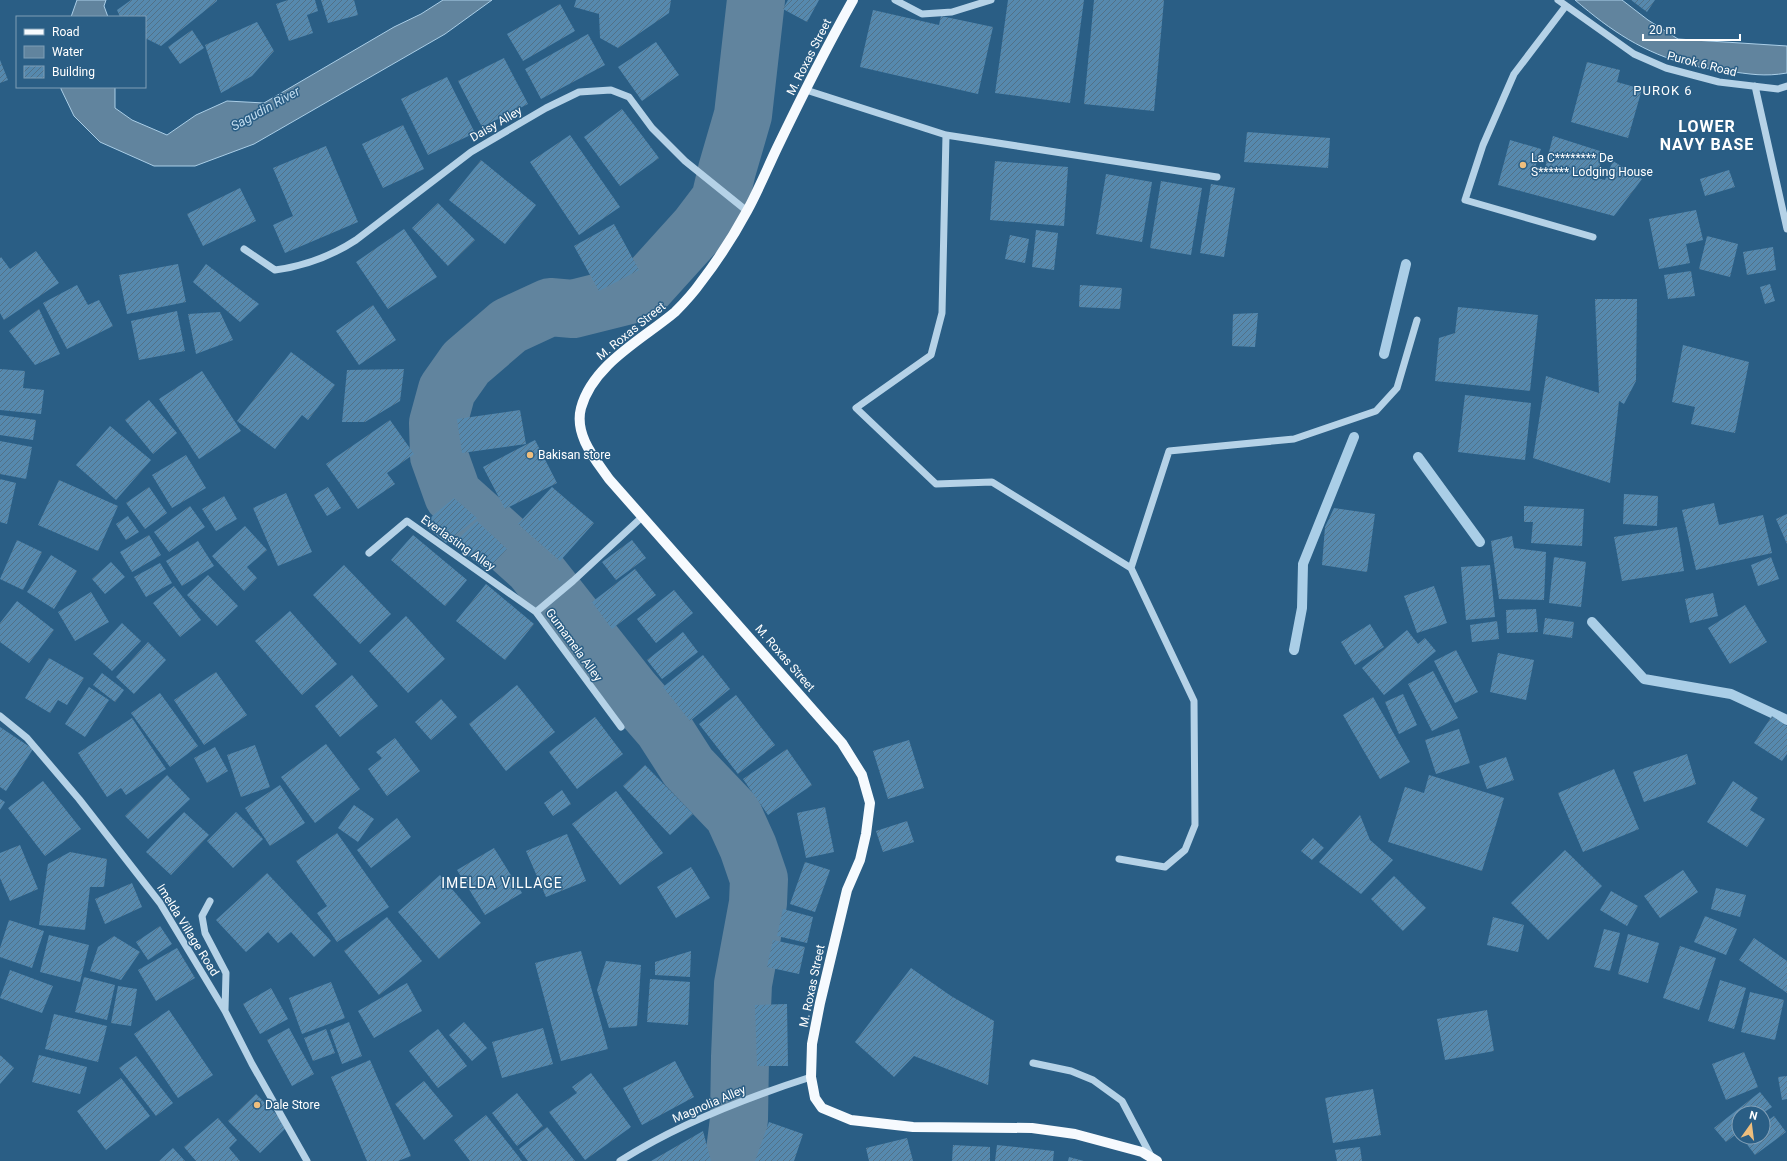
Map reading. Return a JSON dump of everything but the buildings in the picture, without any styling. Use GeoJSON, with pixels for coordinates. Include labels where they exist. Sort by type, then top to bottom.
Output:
{"type":"FeatureCollection","features":[{"type":"Feature","properties":{"kind":"main road","name":"M. Roxas Street"},"geometry":{"type":"LineString","coordinates":[[853,0],[825,50],[748,211],[701,283],[676,311],[602,370],[581,408],[580,417],[582,432],[588,449],[609,479],[842,743],[862,775],[870,803],[866,834],[860,860],[847,890],[820,1003],[812,1044],[811,1077],[816,1098],[822,1108],[851,1120],[913,1127],[1032,1128],[1075,1134],[1142,1152],[1155,1160]]}},
{"type":"Feature","properties":{"kind":"street"},"geometry":{"type":"LineString","coordinates":[[895,0],[922,14],[952,12],[991,0]]}},
{"type":"Feature","properties":{"kind":"street","name":"Purok 6 Road"},"geometry":{"type":"LineString","coordinates":[[1558,0],[1565,7],[1634,54],[1666,68],[1719,82],[1778,90],[1787,86]]}},
{"type":"Feature","properties":{"kind":"street"},"geometry":{"type":"LineString","coordinates":[[1565,7],[1514,74],[1483,145],[1466,200],[1592,236]]}},
{"type":"Feature","properties":{"kind":"street"},"geometry":{"type":"LineString","coordinates":[[1755,86],[1787,229]]}},
{"type":"Feature","properties":{"kind":"street","name":"Daisy Alley"},"geometry":{"type":"LineString","coordinates":[[244,249],[275,270],[297,267],[318,260],[340,250],[471,152],[546,108],[579,92],[611,90],[629,97],[652,128],[685,161],[748,211]]}},
{"type":"Feature","properties":{"kind":"street"},"geometry":{"type":"LineString","coordinates":[[806,90],[946,136],[1217,177]]}},
{"type":"Feature","properties":{"kind":"street"},"geometry":{"type":"LineString","coordinates":[[946,136],[942,313],[930,355],[856,408],[936,484],[992,482],[1131,568],[1194,700],[1195,825],[1185,850],[1165,867],[1119,859]]}},
{"type":"Feature","properties":{"kind":"street"},"geometry":{"type":"LineString","coordinates":[[1131,568],[1169,451],[1294,438],[1376,411],[1398,388],[1417,320]]}},
{"type":"Feature","properties":{"kind":"street","name":"Gumamela Alley"},"geometry":{"type":"LineString","coordinates":[[621,727],[536,612],[573,581],[642,517]]}},
{"type":"Feature","properties":{"kind":"street","name":"Everlasting Alley"},"geometry":{"type":"LineString","coordinates":[[369,553],[407,521],[536,612]]}},
{"type":"Feature","properties":{"kind":"street","name":"Imelda Village Road"},"geometry":{"type":"LineString","coordinates":[[0,716],[27,738],[38,750],[79,799],[160,903],[225,1011],[252,1064],[307,1161]]}},
{"type":"Feature","properties":{"kind":"street"},"geometry":{"type":"LineString","coordinates":[[210,901],[202,916],[205,934],[226,973],[225,1011]]}},
{"type":"Feature","properties":{"kind":"street"},"geometry":{"type":"LineString","coordinates":[[1033,1063],[1076,1073],[1093,1080],[1122,1101],[1155,1160]]}},
{"type":"Feature","properties":{"kind":"street","name":"Magnolia Alley"},"geometry":{"type":"LineString","coordinates":[[620,1161],[650,1142],[720,1110],[785,1085],[811,1077]]}},
{"type":"Feature","properties":{"kind":"water"},"geometry":{"type":"Polygon","coordinates":[[[77,0],[106,0],[104,6],[108,16],[71,16],[77,0]]]}},
{"type":"Feature","properties":{"kind":"water","name":"Sagudin River"},"geometry":{"type":"Polygon","coordinates":[[[443,0],[492,0],[445,34],[254,144],[195,166],[154,166],[100,142],[74,116],[61,89],[115,88],[115,108],[132,120],[167,135],[196,115],[227,101],[264,103],[394,27],[421,14],[443,0]]]}},
{"type":"Feature","properties":{"kind":"water"},"geometry":{"type":"Polygon","coordinates":[[[1575,0],[1622,0],[1648,20],[1678,39],[1787,46],[1787,73],[1771,75],[1750,74],[1699,67],[1673,60],[1629,40],[1602,22],[1575,0]]]}},
{"type":"Feature","properties":{"kind":"waterway"},"geometry":{"type":"LineString","coordinates":[[731,1161],[735,1151],[739,1119],[743,984],[758,903],[759,879],[748,847],[733,814],[688,767],[663,728],[631,691],[533,567],[453,495],[439,456],[438,423],[447,390],[466,363],[509,326],[550,307],[573,309],[641,292],[698,229],[720,200],[743,115],[756,0]]}},
{"type":"Feature","properties":{"kind":"waterway"},"geometry":{"type":"LineString","coordinates":[[1384,354],[1406,264]]}},
{"type":"Feature","properties":{"kind":"waterway"},"geometry":{"type":"LineString","coordinates":[[1294,650],[1302,608],[1303,564],[1354,437]]}},
{"type":"Feature","properties":{"kind":"waterway"},"geometry":{"type":"LineString","coordinates":[[1418,457],[1480,542]]}},
{"type":"Feature","properties":{"kind":"waterway"},"geometry":{"type":"LineString","coordinates":[[1592,622],[1644,679],[1731,694],[1787,720]]}},
{"type":"Feature","properties":{"kind":"place","name":"La C******** De S****** Lodging House"},"geometry":{"type":"Point","coordinates":[1523,165]}},
{"type":"Feature","properties":{"kind":"place","name":"Bakisan store"},"geometry":{"type":"Point","coordinates":[530,455]}},
{"type":"Feature","properties":{"kind":"place","name":"Dale Store"},"geometry":{"type":"Point","coordinates":[257,1105]}},
{"type":"Feature","properties":{"kind":"district","name":"PUROK 6"},"geometry":{"type":"Point","coordinates":[1663,90]}},
{"type":"Feature","properties":{"kind":"district","name":"LOWER NAVY BASE"},"geometry":{"type":"Point","coordinates":[1707,135]}},
{"type":"Feature","properties":{"kind":"district","name":"IMELDA VILLAGE"},"geometry":{"type":"Point","coordinates":[502,883]}}]}
